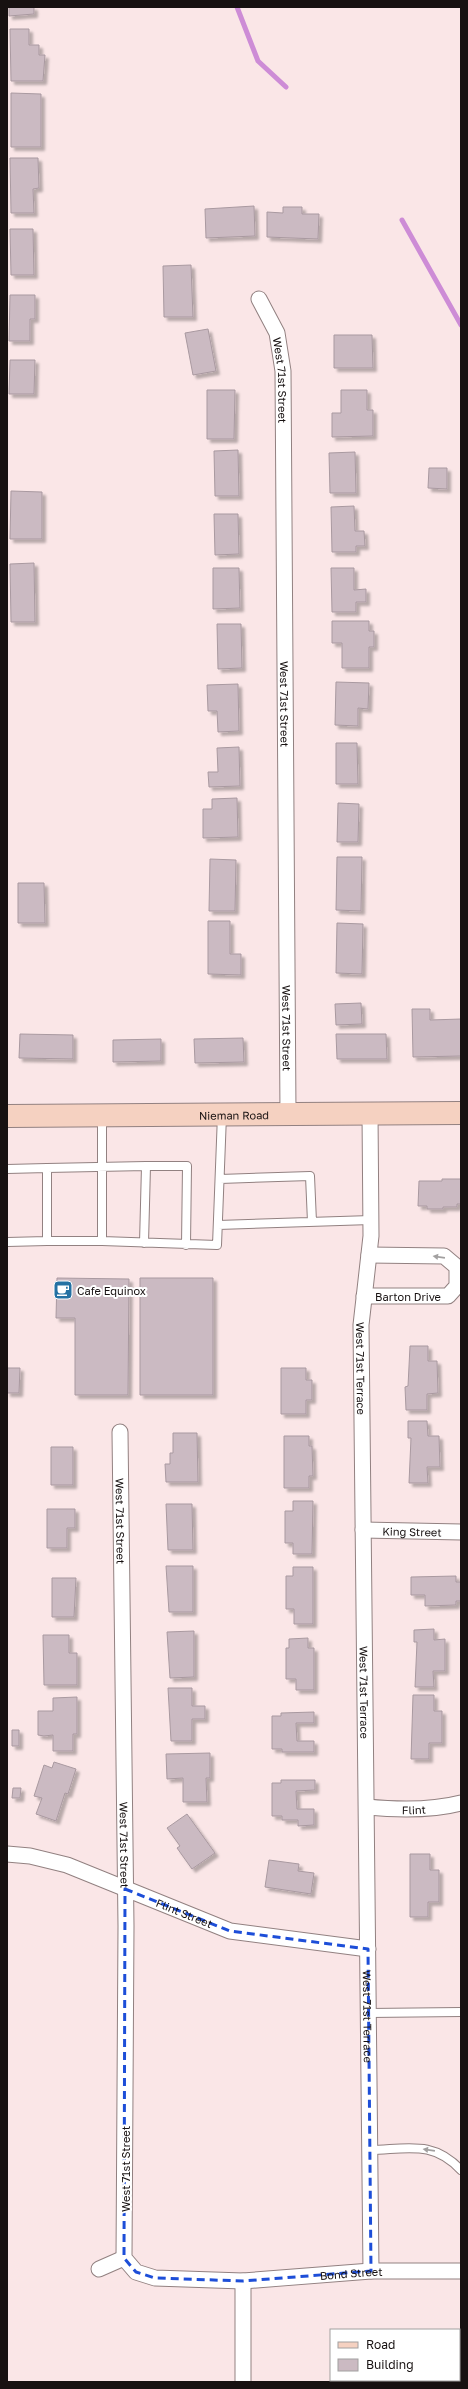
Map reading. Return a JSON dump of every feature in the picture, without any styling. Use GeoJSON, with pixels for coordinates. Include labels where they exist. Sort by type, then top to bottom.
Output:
{"type":"FeatureCollection","features":[{"type":"Feature","properties":{"kind":"main road","name":"Nieman Road"},"geometry":{"type":"LineString","coordinates":[[7,1116],[461,1113]]}},
{"type":"Feature","properties":{"kind":"street","name":"West 71st Street"},"geometry":{"type":"LineString","coordinates":[[260,299],[277,333],[283,371],[288,1114]]}},
{"type":"Feature","properties":{"kind":"street","name":"West 71st Terrace"},"geometry":{"type":"LineString","coordinates":[[370,1114],[371,1220],[369,1255],[361,1325],[371,2271]]}},
{"type":"Feature","properties":{"kind":"street","name":"Barton Drive"},"geometry":{"type":"LineString","coordinates":[[364,1296],[448,1296],[456,1286],[457,1267],[444,1256],[369,1255]]}},
{"type":"Feature","properties":{"kind":"street","name":"West 71st Street"},"geometry":{"type":"LineString","coordinates":[[120,1432],[126,1890],[124,2258]]}},
{"type":"Feature","properties":{"kind":"street","name":"King Street"},"geometry":{"type":"LineString","coordinates":[[363,1530],[461,1532]]}},
{"type":"Feature","properties":{"kind":"street","name":"Flint"},"geometry":{"type":"LineString","coordinates":[[367,1806],[393,1810],[418,1809],[461,1802]]}},
{"type":"Feature","properties":{"kind":"street","name":"Flint Street"},"geometry":{"type":"LineString","coordinates":[[7,1854],[30,1856],[67,1865],[230,1931],[368,1949]]}},
{"type":"Feature","properties":{"kind":"street"},"geometry":{"type":"LineString","coordinates":[[99,2269],[124,2258],[136,2272],[156,2278],[242,2281],[243,2382]]}},
{"type":"Feature","properties":{"kind":"street","name":"Bond Street"},"geometry":{"type":"LineString","coordinates":[[242,2281],[371,2271],[461,2271]]}},
{"type":"Feature","properties":{"kind":"lane"},"geometry":{"type":"LineString","coordinates":[[7,1242],[102,1241],[217,1245],[222,1114]]}},
{"type":"Feature","properties":{"kind":"lane"},"geometry":{"type":"LineString","coordinates":[[102,1115],[102,1241]]}},
{"type":"Feature","properties":{"kind":"lane"},"geometry":{"type":"LineString","coordinates":[[144,1243],[146,1166]]}},
{"type":"Feature","properties":{"kind":"lane"},"geometry":{"type":"LineString","coordinates":[[7,1169],[187,1166],[186,1245]]}},
{"type":"Feature","properties":{"kind":"lane"},"geometry":{"type":"LineString","coordinates":[[47,1168],[48,1241]]}},
{"type":"Feature","properties":{"kind":"lane"},"geometry":{"type":"LineString","coordinates":[[220,1179],[310,1176],[312,1222]]}},
{"type":"Feature","properties":{"kind":"lane"},"geometry":{"type":"LineString","coordinates":[[218,1225],[371,1220]]}},
{"type":"Feature","properties":{"kind":"lane"},"geometry":{"type":"LineString","coordinates":[[369,2012],[461,2012]]}},
{"type":"Feature","properties":{"kind":"lane"},"geometry":{"type":"LineString","coordinates":[[370,2150],[432,2149],[449,2157],[461,2170]]}},
{"type":"Feature","properties":{"kind":"highlighted area"},"geometry":{"type":"Polygon","coordinates":[[[125,1889],[230,1931],[368,1949],[371,2271],[243,2281],[155,2278],[136,2272],[124,2258],[125,1889]]]}},
{"type":"Feature","properties":{"kind":"building"},"geometry":{"type":"Polygon","coordinates":[[[9,7],[34,7],[34,14],[9,16],[9,7]]]}},
{"type":"Feature","properties":{"kind":"building"},"geometry":{"type":"Polygon","coordinates":[[[10,29],[29,29],[29,45],[39,45],[39,55],[45,55],[43,81],[11,81],[10,29]]]}},
{"type":"Feature","properties":{"kind":"building"},"geometry":{"type":"Polygon","coordinates":[[[11,93],[41,94],[41,147],[11,147],[11,93]]]}},
{"type":"Feature","properties":{"kind":"building"},"geometry":{"type":"Polygon","coordinates":[[[10,158],[38,158],[39,188],[33,189],[34,213],[11,213],[10,158]]]}},
{"type":"Feature","properties":{"kind":"building"},"geometry":{"type":"Polygon","coordinates":[[[254,206],[255,236],[206,238],[205,209],[254,206]]]}},
{"type":"Feature","properties":{"kind":"building"},"geometry":{"type":"Polygon","coordinates":[[[283,207],[302,207],[302,214],[319,214],[318,239],[267,237],[267,212],[283,213],[283,207]]]}},
{"type":"Feature","properties":{"kind":"building"},"geometry":{"type":"Polygon","coordinates":[[[10,229],[33,229],[34,275],[11,275],[10,229]]]}},
{"type":"Feature","properties":{"kind":"building"},"geometry":{"type":"Polygon","coordinates":[[[191,265],[193,317],[164,317],[163,266],[191,265]]]}},
{"type":"Feature","properties":{"kind":"building"},"geometry":{"type":"Polygon","coordinates":[[[10,295],[35,295],[35,319],[30,319],[30,341],[9,341],[10,295]]]}},
{"type":"Feature","properties":{"kind":"building"},"geometry":{"type":"Polygon","coordinates":[[[208,329],[216,371],[193,375],[185,333],[208,329]]]}},
{"type":"Feature","properties":{"kind":"building"},"geometry":{"type":"Polygon","coordinates":[[[334,335],[372,335],[373,368],[334,368],[334,335]]]}},
{"type":"Feature","properties":{"kind":"building"},"geometry":{"type":"Polygon","coordinates":[[[10,360],[35,360],[34,394],[9,394],[10,360]]]}},
{"type":"Feature","properties":{"kind":"building"},"geometry":{"type":"Polygon","coordinates":[[[207,390],[235,390],[234,439],[207,439],[207,390]]]}},
{"type":"Feature","properties":{"kind":"building"},"geometry":{"type":"Polygon","coordinates":[[[341,390],[367,390],[367,410],[373,410],[373,436],[332,437],[332,413],[341,413],[341,390]]]}},
{"type":"Feature","properties":{"kind":"building"},"geometry":{"type":"Polygon","coordinates":[[[238,450],[239,496],[215,496],[214,451],[238,450]]]}},
{"type":"Feature","properties":{"kind":"building"},"geometry":{"type":"Polygon","coordinates":[[[355,452],[356,493],[330,493],[329,453],[355,452]]]}},
{"type":"Feature","properties":{"kind":"building"},"geometry":{"type":"Polygon","coordinates":[[[429,468],[447,468],[447,489],[428,488],[429,468]]]}},
{"type":"Feature","properties":{"kind":"building"},"geometry":{"type":"Polygon","coordinates":[[[11,491],[42,492],[42,539],[10,539],[11,491]]]}},
{"type":"Feature","properties":{"kind":"building"},"geometry":{"type":"Polygon","coordinates":[[[354,506],[355,531],[364,531],[365,546],[356,546],[356,552],[332,552],[331,507],[354,506]]]}},
{"type":"Feature","properties":{"kind":"building"},"geometry":{"type":"Polygon","coordinates":[[[214,514],[238,514],[239,554],[215,555],[214,514]]]}},
{"type":"Feature","properties":{"kind":"building"},"geometry":{"type":"Polygon","coordinates":[[[34,563],[35,622],[11,622],[10,564],[34,563]]]}},
{"type":"Feature","properties":{"kind":"building"},"geometry":{"type":"Polygon","coordinates":[[[213,568],[239,568],[240,608],[213,609],[213,568]]]}},
{"type":"Feature","properties":{"kind":"building"},"geometry":{"type":"Polygon","coordinates":[[[331,568],[354,568],[354,590],[366,589],[366,602],[356,602],[356,612],[332,612],[331,568]]]}},
{"type":"Feature","properties":{"kind":"building"},"geometry":{"type":"Polygon","coordinates":[[[332,621],[369,621],[369,631],[374,631],[374,647],[369,647],[369,668],[342,668],[342,643],[332,643],[332,621]]]}},
{"type":"Feature","properties":{"kind":"building"},"geometry":{"type":"Polygon","coordinates":[[[217,624],[241,624],[242,668],[218,669],[217,624]]]}},
{"type":"Feature","properties":{"kind":"building"},"geometry":{"type":"Polygon","coordinates":[[[336,682],[369,683],[368,709],[358,708],[358,726],[335,725],[336,682]]]}},
{"type":"Feature","properties":{"kind":"building"},"geometry":{"type":"Polygon","coordinates":[[[238,684],[239,731],[218,732],[217,711],[208,711],[207,685],[238,684]]]}},
{"type":"Feature","properties":{"kind":"building"},"geometry":{"type":"Polygon","coordinates":[[[336,743],[357,743],[358,784],[336,784],[336,743]]]}},
{"type":"Feature","properties":{"kind":"building"},"geometry":{"type":"Polygon","coordinates":[[[239,747],[240,786],[209,787],[208,772],[218,772],[217,748],[239,747]]]}},
{"type":"Feature","properties":{"kind":"building"},"geometry":{"type":"Polygon","coordinates":[[[237,798],[238,837],[203,838],[203,809],[212,809],[212,799],[237,798]]]}},
{"type":"Feature","properties":{"kind":"building"},"geometry":{"type":"Polygon","coordinates":[[[338,803],[359,804],[358,842],[337,842],[338,803]]]}},
{"type":"Feature","properties":{"kind":"building"},"geometry":{"type":"Polygon","coordinates":[[[337,857],[362,857],[361,911],[336,910],[337,857]]]}},
{"type":"Feature","properties":{"kind":"building"},"geometry":{"type":"Polygon","coordinates":[[[210,859],[236,860],[235,911],[209,911],[210,859]]]}},
{"type":"Feature","properties":{"kind":"building"},"geometry":{"type":"Polygon","coordinates":[[[18,883],[44,883],[45,923],[18,923],[18,883]]]}},
{"type":"Feature","properties":{"kind":"building"},"geometry":{"type":"Polygon","coordinates":[[[208,921],[230,921],[230,954],[241,954],[241,975],[208,974],[208,921]]]}},
{"type":"Feature","properties":{"kind":"building"},"geometry":{"type":"Polygon","coordinates":[[[337,923],[363,924],[362,974],[336,973],[337,923]]]}},
{"type":"Feature","properties":{"kind":"building"},"geometry":{"type":"Polygon","coordinates":[[[361,1003],[362,1024],[336,1025],[335,1004],[361,1003]]]}},
{"type":"Feature","properties":{"kind":"building"},"geometry":{"type":"Polygon","coordinates":[[[412,1009],[430,1009],[430,1020],[461,1019],[461,1056],[413,1057],[412,1009]]]}},
{"type":"Feature","properties":{"kind":"building"},"geometry":{"type":"Polygon","coordinates":[[[20,1034],[73,1035],[73,1059],[19,1058],[20,1034]]]}},
{"type":"Feature","properties":{"kind":"building"},"geometry":{"type":"Polygon","coordinates":[[[336,1034],[386,1034],[387,1059],[337,1059],[336,1034]]]}},
{"type":"Feature","properties":{"kind":"building"},"geometry":{"type":"Polygon","coordinates":[[[243,1038],[244,1062],[195,1063],[194,1039],[243,1038]]]}},
{"type":"Feature","properties":{"kind":"building"},"geometry":{"type":"Polygon","coordinates":[[[161,1039],[161,1061],[113,1062],[113,1040],[161,1039]]]}},
{"type":"Feature","properties":{"kind":"building"},"geometry":{"type":"Polygon","coordinates":[[[442,1179],[461,1179],[461,1204],[457,1204],[457,1207],[443,1207],[443,1209],[427,1209],[427,1206],[418,1206],[419,1181],[442,1181],[442,1179]]]}},
{"type":"Feature","properties":{"kind":"building"},"geometry":{"type":"Polygon","coordinates":[[[57,1278],[129,1279],[128,1395],[75,1395],[75,1318],[56,1318],[57,1278]]]}},
{"type":"Feature","properties":{"kind":"building"},"geometry":{"type":"Polygon","coordinates":[[[140,1278],[213,1278],[213,1395],[140,1395],[140,1278]]]}},
{"type":"Feature","properties":{"kind":"building"},"geometry":{"type":"Polygon","coordinates":[[[410,1346],[428,1346],[428,1361],[437,1361],[438,1393],[427,1394],[427,1410],[406,1410],[405,1387],[408,1386],[410,1346]]]}},
{"type":"Feature","properties":{"kind":"building"},"geometry":{"type":"Polygon","coordinates":[[[7,1368],[20,1368],[19,1393],[7,1393],[7,1368]]]}},
{"type":"Feature","properties":{"kind":"building"},"geometry":{"type":"Polygon","coordinates":[[[281,1368],[306,1368],[306,1380],[312,1380],[312,1400],[306,1400],[306,1414],[281,1414],[281,1368]]]}},
{"type":"Feature","properties":{"kind":"building"},"geometry":{"type":"Polygon","coordinates":[[[408,1421],[427,1421],[428,1436],[439,1436],[440,1467],[427,1467],[428,1483],[409,1483],[411,1438],[408,1438],[408,1421]]]}},
{"type":"Feature","properties":{"kind":"building"},"geometry":{"type":"Polygon","coordinates":[[[173,1433],[197,1433],[198,1482],[166,1482],[165,1464],[170,1464],[170,1453],[173,1453],[173,1433]]]}},
{"type":"Feature","properties":{"kind":"building"},"geometry":{"type":"Polygon","coordinates":[[[284,1436],[309,1436],[309,1446],[312,1446],[313,1476],[309,1476],[309,1488],[284,1488],[284,1436]]]}},
{"type":"Feature","properties":{"kind":"building"},"geometry":{"type":"Polygon","coordinates":[[[51,1447],[73,1447],[73,1485],[51,1485],[51,1447]]]}},
{"type":"Feature","properties":{"kind":"building"},"geometry":{"type":"Polygon","coordinates":[[[293,1501],[313,1501],[312,1554],[293,1554],[293,1543],[285,1543],[285,1511],[293,1511],[293,1501]]]}},
{"type":"Feature","properties":{"kind":"building"},"geometry":{"type":"Polygon","coordinates":[[[166,1504],[192,1504],[193,1550],[168,1550],[166,1504]]]}},
{"type":"Feature","properties":{"kind":"building"},"geometry":{"type":"Polygon","coordinates":[[[47,1509],[75,1509],[75,1528],[67,1528],[67,1548],[47,1548],[47,1509]]]}},
{"type":"Feature","properties":{"kind":"building"},"geometry":{"type":"Polygon","coordinates":[[[166,1566],[193,1566],[193,1612],[169,1612],[166,1566]]]}},
{"type":"Feature","properties":{"kind":"building"},"geometry":{"type":"Polygon","coordinates":[[[293,1567],[313,1567],[313,1624],[294,1624],[294,1609],[286,1609],[286,1576],[293,1576],[293,1567]]]}},
{"type":"Feature","properties":{"kind":"building"},"geometry":{"type":"Polygon","coordinates":[[[456,1576],[456,1582],[461,1582],[461,1601],[456,1601],[456,1605],[425,1606],[425,1595],[411,1595],[411,1577],[456,1576]]]}},
{"type":"Feature","properties":{"kind":"building"},"geometry":{"type":"Polygon","coordinates":[[[52,1578],[76,1578],[74,1617],[52,1617],[52,1578]]]}},
{"type":"Feature","properties":{"kind":"building"},"geometry":{"type":"Polygon","coordinates":[[[434,1629],[434,1640],[445,1639],[445,1671],[433,1671],[434,1687],[415,1687],[417,1642],[414,1642],[414,1630],[434,1629]]]}},
{"type":"Feature","properties":{"kind":"building"},"geometry":{"type":"Polygon","coordinates":[[[194,1631],[194,1677],[170,1678],[167,1632],[194,1631]]]}},
{"type":"Feature","properties":{"kind":"building"},"geometry":{"type":"Polygon","coordinates":[[[43,1635],[69,1635],[69,1653],[77,1653],[77,1685],[44,1685],[43,1635]]]}},
{"type":"Feature","properties":{"kind":"building"},"geometry":{"type":"Polygon","coordinates":[[[308,1638],[308,1648],[314,1648],[314,1690],[296,1690],[296,1679],[286,1679],[286,1648],[289,1648],[289,1639],[308,1638]]]}},
{"type":"Feature","properties":{"kind":"building"},"geometry":{"type":"Polygon","coordinates":[[[168,1688],[192,1688],[192,1706],[205,1706],[205,1719],[192,1719],[192,1741],[171,1741],[168,1688]]]}},
{"type":"Feature","properties":{"kind":"building"},"geometry":{"type":"Polygon","coordinates":[[[413,1695],[434,1695],[434,1711],[442,1711],[442,1743],[429,1743],[429,1759],[411,1759],[413,1695]]]}},
{"type":"Feature","properties":{"kind":"building"},"geometry":{"type":"Polygon","coordinates":[[[77,1697],[77,1734],[73,1734],[73,1751],[53,1751],[53,1735],[38,1735],[38,1711],[53,1711],[53,1698],[77,1697]]]}},
{"type":"Feature","properties":{"kind":"building"},"geometry":{"type":"Polygon","coordinates":[[[314,1712],[314,1723],[296,1723],[297,1741],[314,1741],[314,1752],[282,1752],[282,1749],[272,1749],[272,1716],[281,1716],[281,1713],[314,1712]]]}},
{"type":"Feature","properties":{"kind":"building"},"geometry":{"type":"Polygon","coordinates":[[[12,1730],[19,1730],[19,1746],[12,1746],[12,1730]]]}},
{"type":"Feature","properties":{"kind":"building"},"geometry":{"type":"Polygon","coordinates":[[[210,1753],[210,1778],[206,1778],[207,1802],[183,1802],[183,1778],[167,1779],[166,1754],[210,1753]]]}},
{"type":"Feature","properties":{"kind":"building"},"geometry":{"type":"Polygon","coordinates":[[[54,1762],[76,1769],[68,1794],[65,1793],[56,1821],[36,1814],[42,1798],[34,1796],[44,1765],[52,1768],[54,1762]]]}},
{"type":"Feature","properties":{"kind":"building"},"geometry":{"type":"Polygon","coordinates":[[[281,1780],[315,1780],[315,1790],[296,1791],[297,1809],[314,1809],[314,1825],[298,1826],[298,1820],[282,1820],[282,1816],[272,1816],[272,1783],[281,1783],[281,1780]]]}},
{"type":"Feature","properties":{"kind":"building"},"geometry":{"type":"Polygon","coordinates":[[[13,1788],[21,1788],[20,1798],[12,1798],[13,1788]]]}},
{"type":"Feature","properties":{"kind":"building"},"geometry":{"type":"Polygon","coordinates":[[[187,1814],[215,1853],[192,1869],[177,1848],[180,1846],[167,1828],[187,1814]]]}},
{"type":"Feature","properties":{"kind":"building"},"geometry":{"type":"Polygon","coordinates":[[[410,1854],[430,1854],[430,1870],[439,1870],[439,1902],[428,1902],[428,1917],[410,1917],[410,1854]]]}},
{"type":"Feature","properties":{"kind":"building"},"geometry":{"type":"Polygon","coordinates":[[[269,1860],[299,1864],[298,1871],[314,1873],[311,1894],[265,1887],[269,1860]]]}},
{"type":"Feature","properties":{"kind":"waterway"},"geometry":{"type":"LineString","coordinates":[[237,7],[258,61],[286,87]]}},
{"type":"Feature","properties":{"kind":"waterway"},"geometry":{"type":"LineString","coordinates":[[402,220],[461,325]]}},
{"type":"Feature","properties":{"kind":"place","name":"Cafe Equinox"},"geometry":{"type":"Point","coordinates":[63,1290]}}]}
